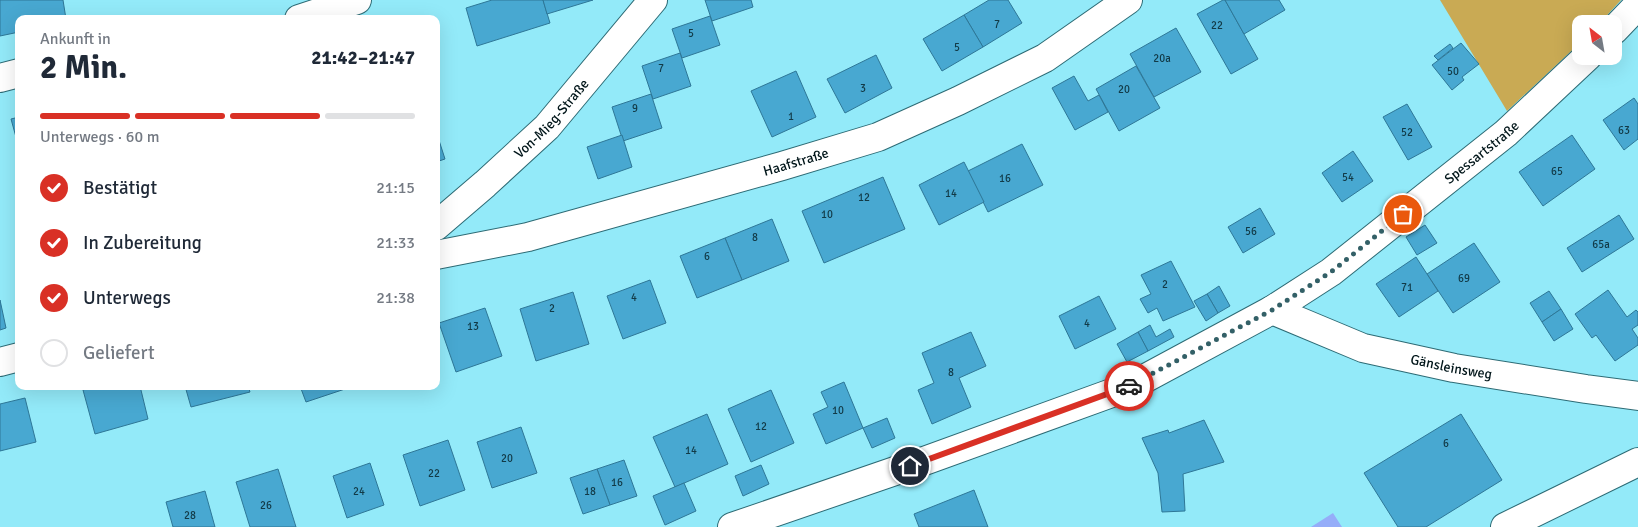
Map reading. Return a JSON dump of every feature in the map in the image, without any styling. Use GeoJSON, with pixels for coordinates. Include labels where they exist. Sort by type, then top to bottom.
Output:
{"type":"FeatureCollection","features":[{"type":"Feature","properties":{"kind":"street"},"geometry":{"type":"LineString","coordinates":[[311,15],[357,0]]}},
{"type":"Feature","properties":{"kind":"street","name":"Von-Mieg-Straße"},"geometry":{"type":"LineString","coordinates":[[440,223],[546,127],[653,0]]}},
{"type":"Feature","properties":{"kind":"street","name":"Haafstraße"},"geometry":{"type":"LineString","coordinates":[[440,254],[528,236],[782,166],[878,137],[958,101],[1045,58],[1128,0]]}},
{"type":"Feature","properties":{"kind":"street"},"geometry":{"type":"LineString","coordinates":[[1622,22],[1638,5]]}},
{"type":"Feature","properties":{"kind":"street","name":"Spessartstraße"},"geometry":{"type":"LineString","coordinates":[[732,527],[927,460],[1131,386],[1272,310],[1331,272],[1506,133],[1578,65]]}},
{"type":"Feature","properties":{"kind":"street"},"geometry":{"type":"LineString","coordinates":[[0,78],[15,74]]}},
{"type":"Feature","properties":{"kind":"street","name":"Gänsleinsweg"},"geometry":{"type":"LineString","coordinates":[[1272,310],[1364,348],[1454,368],[1638,396]]}},
{"type":"Feature","properties":{"kind":"street"},"geometry":{"type":"LineString","coordinates":[[0,362],[15,358]]}},
{"type":"Feature","properties":{"kind":"street"},"geometry":{"type":"LineString","coordinates":[[1505,527],[1638,462]]}},
{"type":"Feature","properties":{"kind":"shaded area"},"geometry":{"type":"Polygon","coordinates":[[[1440,0],[1621,0],[1607,15],[1572,15],[1572,50],[1507,111],[1440,0]]]}},
{"type":"Feature","properties":{"kind":"water"},"geometry":{"type":"Polygon","coordinates":[[[1333,513],[1342,527],[1311,527],[1333,513]]]}},
{"type":"Feature","properties":{"kind":"building"},"geometry":{"type":"Polygon","coordinates":[[[0,0],[63,0],[65,15],[15,15],[15,33],[0,36],[0,0]]]}},
{"type":"Feature","properties":{"kind":"building"},"geometry":{"type":"Polygon","coordinates":[[[492,0],[543,0],[550,23],[477,46],[466,8],[492,0]]]}},
{"type":"Feature","properties":{"kind":"building"},"geometry":{"type":"Polygon","coordinates":[[[543,0],[593,0],[547,14],[543,0]]]}},
{"type":"Feature","properties":{"kind":"building"},"geometry":{"type":"Polygon","coordinates":[[[705,0],[751,0],[753,7],[712,21],[705,0]]]}},
{"type":"Feature","properties":{"kind":"building"},"geometry":{"type":"Polygon","coordinates":[[[989,0],[1008,0],[1022,23],[983,47],[964,15],[989,0]]]}},
{"type":"Feature","properties":{"kind":"building"},"geometry":{"type":"Polygon","coordinates":[[[1225,0],[1258,59],[1231,74],[1197,14],[1225,0]]]}},
{"type":"Feature","properties":{"kind":"building"},"geometry":{"type":"Polygon","coordinates":[[[1225,0],[1279,0],[1285,10],[1244,34],[1225,0]]]}},
{"type":"Feature","properties":{"kind":"building"},"geometry":{"type":"Polygon","coordinates":[[[964,15],[983,47],[942,71],[923,39],[964,15]]]}},
{"type":"Feature","properties":{"kind":"building"},"geometry":{"type":"Polygon","coordinates":[[[710,16],[720,45],[682,58],[672,29],[710,16]]]}},
{"type":"Feature","properties":{"kind":"building"},"geometry":{"type":"Polygon","coordinates":[[[1176,28],[1201,72],[1154,97],[1130,54],[1176,28]]]}},
{"type":"Feature","properties":{"kind":"building"},"geometry":{"type":"Polygon","coordinates":[[[1461,43],[1479,64],[1462,77],[1464,80],[1452,90],[1432,65],[1461,43]]]}},
{"type":"Feature","properties":{"kind":"building"},"geometry":{"type":"Polygon","coordinates":[[[1450,44],[1453,48],[1438,60],[1434,56],[1450,44]]]}},
{"type":"Feature","properties":{"kind":"building"},"geometry":{"type":"Polygon","coordinates":[[[680,53],[691,86],[653,99],[642,66],[680,53]]]}},
{"type":"Feature","properties":{"kind":"building"},"geometry":{"type":"Polygon","coordinates":[[[876,55],[892,88],[845,113],[827,79],[876,55]]]}},
{"type":"Feature","properties":{"kind":"building"},"geometry":{"type":"Polygon","coordinates":[[[1136,66],[1160,108],[1119,131],[1096,89],[1136,66]]]}},
{"type":"Feature","properties":{"kind":"building"},"geometry":{"type":"Polygon","coordinates":[[[796,71],[816,117],[772,137],[751,91],[796,71]]]}},
{"type":"Feature","properties":{"kind":"building"},"geometry":{"type":"Polygon","coordinates":[[[1074,76],[1088,101],[1099,95],[1108,112],[1075,130],[1052,88],[1074,76]]]}},
{"type":"Feature","properties":{"kind":"building"},"geometry":{"type":"Polygon","coordinates":[[[651,94],[662,128],[623,141],[612,107],[651,94]]]}},
{"type":"Feature","properties":{"kind":"building"},"geometry":{"type":"Polygon","coordinates":[[[1634,98],[1638,104],[1638,139],[1624,150],[1603,120],[1634,98]]]}},
{"type":"Feature","properties":{"kind":"building"},"geometry":{"type":"Polygon","coordinates":[[[1407,104],[1432,147],[1408,160],[1383,117],[1407,104]]]}},
{"type":"Feature","properties":{"kind":"building"},"geometry":{"type":"Polygon","coordinates":[[[15,118],[15,134],[11,119],[15,118]]]}},
{"type":"Feature","properties":{"kind":"building"},"geometry":{"type":"Polygon","coordinates":[[[622,135],[632,167],[598,179],[587,147],[622,135]]]}},
{"type":"Feature","properties":{"kind":"building"},"geometry":{"type":"Polygon","coordinates":[[[1572,135],[1595,169],[1543,206],[1519,172],[1572,135]]]}},
{"type":"Feature","properties":{"kind":"building"},"geometry":{"type":"Polygon","coordinates":[[[440,143],[445,159],[440,161],[440,143]]]}},
{"type":"Feature","properties":{"kind":"building"},"geometry":{"type":"Polygon","coordinates":[[[1022,144],[1043,185],[988,212],[968,171],[1022,144]]]}},
{"type":"Feature","properties":{"kind":"building"},"geometry":{"type":"Polygon","coordinates":[[[1353,151],[1373,181],[1342,202],[1322,173],[1353,151]]]}},
{"type":"Feature","properties":{"kind":"building"},"geometry":{"type":"Polygon","coordinates":[[[964,162],[984,202],[939,225],[919,185],[964,162]]]}},
{"type":"Feature","properties":{"kind":"building"},"geometry":{"type":"Polygon","coordinates":[[[883,177],[905,229],[824,263],[802,211],[883,177]]]}},
{"type":"Feature","properties":{"kind":"building"},"geometry":{"type":"Polygon","coordinates":[[[1260,208],[1275,234],[1243,253],[1228,227],[1260,208]]]}},
{"type":"Feature","properties":{"kind":"building"},"geometry":{"type":"Polygon","coordinates":[[[1619,215],[1634,239],[1582,272],[1567,248],[1619,215]]]}},
{"type":"Feature","properties":{"kind":"building"},"geometry":{"type":"Polygon","coordinates":[[[772,219],[789,261],[742,280],[725,238],[772,219]]]}},
{"type":"Feature","properties":{"kind":"building"},"geometry":{"type":"Polygon","coordinates":[[[1425,225],[1437,243],[1417,255],[1406,237],[1425,225]]]}},
{"type":"Feature","properties":{"kind":"building"},"geometry":{"type":"Polygon","coordinates":[[[725,238],[742,280],[697,298],[680,256],[725,238]]]}},
{"type":"Feature","properties":{"kind":"building"},"geometry":{"type":"Polygon","coordinates":[[[1474,243],[1500,282],[1453,313],[1427,274],[1474,243]]]}},
{"type":"Feature","properties":{"kind":"building"},"geometry":{"type":"Polygon","coordinates":[[[1416,257],[1438,291],[1399,317],[1376,284],[1416,257]]]}},
{"type":"Feature","properties":{"kind":"building"},"geometry":{"type":"Polygon","coordinates":[[[1171,261],[1195,307],[1163,321],[1157,308],[1148,313],[1140,299],[1151,294],[1141,275],[1171,261]]]}},
{"type":"Feature","properties":{"kind":"building"},"geometry":{"type":"Polygon","coordinates":[[[650,280],[666,323],[623,339],[607,296],[650,280]]]}},
{"type":"Feature","properties":{"kind":"building"},"geometry":{"type":"Polygon","coordinates":[[[1219,286],[1230,306],[1218,313],[1207,294],[1219,286]]]}},
{"type":"Feature","properties":{"kind":"building"},"geometry":{"type":"Polygon","coordinates":[[[1608,290],[1627,317],[1636,310],[1638,312],[1638,325],[1632,329],[1638,338],[1638,345],[1615,361],[1596,335],[1592,338],[1575,314],[1608,290]]]}},
{"type":"Feature","properties":{"kind":"building"},"geometry":{"type":"Polygon","coordinates":[[[1549,291],[1561,309],[1542,322],[1530,303],[1549,291]]]}},
{"type":"Feature","properties":{"kind":"building"},"geometry":{"type":"Polygon","coordinates":[[[573,292],[589,344],[536,361],[520,309],[573,292]]]}},
{"type":"Feature","properties":{"kind":"building"},"geometry":{"type":"Polygon","coordinates":[[[1207,294],[1218,313],[1206,321],[1194,301],[1207,294]]]}},
{"type":"Feature","properties":{"kind":"building"},"geometry":{"type":"Polygon","coordinates":[[[1099,296],[1116,329],[1075,349],[1059,316],[1099,296]]]}},
{"type":"Feature","properties":{"kind":"building"},"geometry":{"type":"Polygon","coordinates":[[[0,300],[6,328],[0,330],[0,300]]]}},
{"type":"Feature","properties":{"kind":"building"},"geometry":{"type":"Polygon","coordinates":[[[485,308],[502,356],[456,372],[440,323],[485,308]]]}},
{"type":"Feature","properties":{"kind":"building"},"geometry":{"type":"Polygon","coordinates":[[[1561,309],[1573,329],[1554,341],[1542,322],[1561,309]]]}},
{"type":"Feature","properties":{"kind":"building"},"geometry":{"type":"Polygon","coordinates":[[[1150,325],[1156,337],[1170,329],[1174,337],[1148,351],[1138,332],[1150,325]]]}},
{"type":"Feature","properties":{"kind":"building"},"geometry":{"type":"Polygon","coordinates":[[[971,332],[986,366],[959,378],[971,407],[932,424],[918,390],[934,383],[922,353],[971,332]]]}},
{"type":"Feature","properties":{"kind":"building"},"geometry":{"type":"Polygon","coordinates":[[[1138,332],[1148,351],[1127,362],[1117,344],[1138,332]]]}},
{"type":"Feature","properties":{"kind":"building"},"geometry":{"type":"Polygon","coordinates":[[[844,382],[863,428],[826,444],[813,414],[828,407],[821,392],[844,382]]]}},
{"type":"Feature","properties":{"kind":"building"},"geometry":{"type":"Polygon","coordinates":[[[83,390],[141,390],[148,419],[95,434],[83,390]]]}},
{"type":"Feature","properties":{"kind":"building"},"geometry":{"type":"Polygon","coordinates":[[[186,390],[249,390],[250,392],[191,407],[186,390]]]}},
{"type":"Feature","properties":{"kind":"building"},"geometry":{"type":"Polygon","coordinates":[[[302,390],[342,390],[306,402],[302,390]]]}},
{"type":"Feature","properties":{"kind":"building"},"geometry":{"type":"Polygon","coordinates":[[[771,390],[794,443],[751,462],[728,409],[771,390]]]}},
{"type":"Feature","properties":{"kind":"building"},"geometry":{"type":"Polygon","coordinates":[[[25,398],[36,442],[0,451],[0,404],[25,398]]]}},
{"type":"Feature","properties":{"kind":"building"},"geometry":{"type":"Polygon","coordinates":[[[707,414],[728,464],[675,487],[653,437],[707,414]]]}},
{"type":"Feature","properties":{"kind":"building"},"geometry":{"type":"Polygon","coordinates":[[[1461,414],[1502,480],[1426,527],[1398,527],[1364,473],[1461,414]]]}},
{"type":"Feature","properties":{"kind":"building"},"geometry":{"type":"Polygon","coordinates":[[[887,418],[895,438],[872,448],[863,428],[887,418]]]}},
{"type":"Feature","properties":{"kind":"building"},"geometry":{"type":"Polygon","coordinates":[[[1204,420],[1224,462],[1183,474],[1185,511],[1162,512],[1158,473],[1142,438],[1168,430],[1169,433],[1204,420]]]}},
{"type":"Feature","properties":{"kind":"building"},"geometry":{"type":"Polygon","coordinates":[[[521,427],[537,473],[492,488],[477,442],[521,427]]]}},
{"type":"Feature","properties":{"kind":"building"},"geometry":{"type":"Polygon","coordinates":[[[448,440],[465,490],[420,506],[403,455],[448,440]]]}},
{"type":"Feature","properties":{"kind":"building"},"geometry":{"type":"Polygon","coordinates":[[[624,460],[637,496],[610,505],[597,469],[624,460]]]}},
{"type":"Feature","properties":{"kind":"building"},"geometry":{"type":"Polygon","coordinates":[[[370,463],[384,505],[347,518],[333,476],[370,463]]]}},
{"type":"Feature","properties":{"kind":"building"},"geometry":{"type":"Polygon","coordinates":[[[761,465],[769,484],[743,496],[735,476],[761,465]]]}},
{"type":"Feature","properties":{"kind":"building"},"geometry":{"type":"Polygon","coordinates":[[[278,469],[296,527],[250,527],[236,482],[278,469]]]}},
{"type":"Feature","properties":{"kind":"building"},"geometry":{"type":"Polygon","coordinates":[[[597,469],[610,505],[583,514],[570,478],[597,469]]]}},
{"type":"Feature","properties":{"kind":"building"},"geometry":{"type":"Polygon","coordinates":[[[684,483],[696,511],[665,525],[653,496],[684,483]]]}},
{"type":"Feature","properties":{"kind":"building"},"geometry":{"type":"Polygon","coordinates":[[[974,490],[988,527],[919,527],[914,514],[974,490]]]}},
{"type":"Feature","properties":{"kind":"building"},"geometry":{"type":"Polygon","coordinates":[[[205,491],[215,527],[173,527],[166,502],[205,491]]]}},
{"type":"Feature","properties":{"kind":"way so far"},"geometry":{"type":"LineString","coordinates":[[1129,386],[1272,310],[1331,272],[1403,214]]}},
{"type":"Feature","properties":{"kind":"route"},"geometry":{"type":"LineString","coordinates":[[910,466],[1129,386]]}}]}
